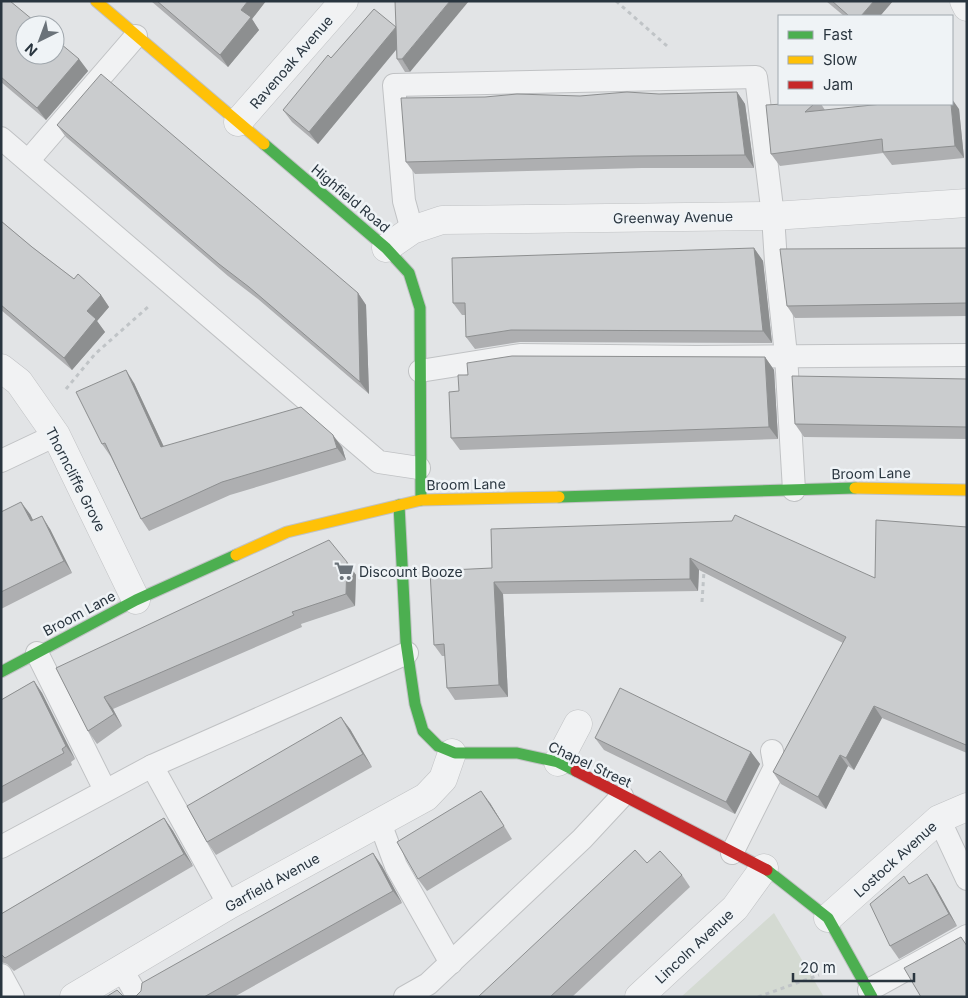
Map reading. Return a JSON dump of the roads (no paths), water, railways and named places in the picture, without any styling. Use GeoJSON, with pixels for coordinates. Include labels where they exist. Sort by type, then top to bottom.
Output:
{"type":"FeatureCollection","features":[{"type":"Feature","properties":{"kind":"street","name":"Highfield Road"},"geometry":{"type":"LineString","coordinates":[[96,1],[386,248],[409,273],[420,308],[420,500]]}},
{"type":"Feature","properties":{"kind":"street"},"geometry":{"type":"LineString","coordinates":[[964,1],[967,7]]}},
{"type":"Feature","properties":{"kind":"street","name":"Ravenoak Avenue"},"geometry":{"type":"LineString","coordinates":[[238,122],[343,2]]}},
{"type":"Feature","properties":{"kind":"street","name":"Greenway Avenue"},"geometry":{"type":"LineString","coordinates":[[386,248],[412,230],[442,220],[774,216],[967,203]]}},
{"type":"Feature","properties":{"kind":"street","name":"Thorncliffe Grove"},"geometry":{"type":"LineString","coordinates":[[1,368],[20,382],[49,425],[136,600]]}},
{"type":"Feature","properties":{"kind":"street","name":"Broom Lane"},"geometry":{"type":"LineString","coordinates":[[1,672],[136,600],[287,532],[420,500],[873,487],[967,490]]}},
{"type":"Feature","properties":{"kind":"street"},"geometry":{"type":"LineString","coordinates":[[399,505],[406,653],[416,712],[423,730],[435,744],[452,753]]}},
{"type":"Feature","properties":{"kind":"street"},"geometry":{"type":"LineString","coordinates":[[558,762],[578,724]]}},
{"type":"Feature","properties":{"kind":"street","name":"Chapel Street"},"geometry":{"type":"LineString","coordinates":[[452,753],[471,755],[510,752],[535,755],[558,762],[764,868],[828,918],[870,994]]}},
{"type":"Feature","properties":{"kind":"street","name":"Garfield Avenue"},"geometry":{"type":"LineString","coordinates":[[74,997],[229,906],[426,797],[443,779],[452,753]]}},
{"type":"Feature","properties":{"kind":"street","name":"Lostock Avenue"},"geometry":{"type":"LineString","coordinates":[[828,918],[939,819],[967,807]]}},
{"type":"Feature","properties":{"kind":"street","name":"Lincoln Avenue"},"geometry":{"type":"LineString","coordinates":[[639,997],[735,908],[764,868]]}},
{"type":"Feature","properties":{"kind":"lane"},"geometry":{"type":"LineString","coordinates":[[28,161],[136,36]]}},
{"type":"Feature","properties":{"kind":"lane"},"geometry":{"type":"LineString","coordinates":[[412,230],[404,201],[394,85],[756,78],[774,216],[776,262],[786,355],[794,490]]}},
{"type":"Feature","properties":{"kind":"lane"},"geometry":{"type":"LineString","coordinates":[[1,138],[379,462],[419,468]]}},
{"type":"Feature","properties":{"kind":"lane"},"geometry":{"type":"LineString","coordinates":[[420,371],[444,365],[520,355],[696,357],[967,355]]}},
{"type":"Feature","properties":{"kind":"lane"},"geometry":{"type":"LineString","coordinates":[[1,461],[49,425]]}},
{"type":"Feature","properties":{"kind":"lane"},"geometry":{"type":"LineString","coordinates":[[37,653],[105,790]]}},
{"type":"Feature","properties":{"kind":"lane"},"geometry":{"type":"LineString","coordinates":[[1,848],[152,766],[406,653]]}},
{"type":"Feature","properties":{"kind":"lane"},"geometry":{"type":"LineString","coordinates":[[732,853],[775,767],[772,751]]}},
{"type":"Feature","properties":{"kind":"lane"},"geometry":{"type":"LineString","coordinates":[[152,766],[229,906]]}},
{"type":"Feature","properties":{"kind":"lane"},"geometry":{"type":"LineString","coordinates":[[405,997],[433,990],[451,963],[582,839],[622,796]]}},
{"type":"Feature","properties":{"kind":"lane"},"geometry":{"type":"LineString","coordinates":[[939,819],[967,879]]}},
{"type":"Feature","properties":{"kind":"lane"},"geometry":{"type":"LineString","coordinates":[[380,823],[396,866],[451,963]]}},
{"type":"Feature","properties":{"kind":"lane"},"geometry":{"type":"LineString","coordinates":[[870,994],[967,936]]}},
{"type":"Feature","properties":{"kind":"lane"},"geometry":{"type":"LineString","coordinates":[[122,970],[138,997]]}},
{"type":"Feature","properties":{"kind":"lane"},"geometry":{"type":"LineString","coordinates":[[1,976],[13,997]]}},
{"type":"Feature","properties":{"kind":"place","name":"Discount Booze"},"geometry":{"type":"Point","coordinates":[344,571]}}]}
